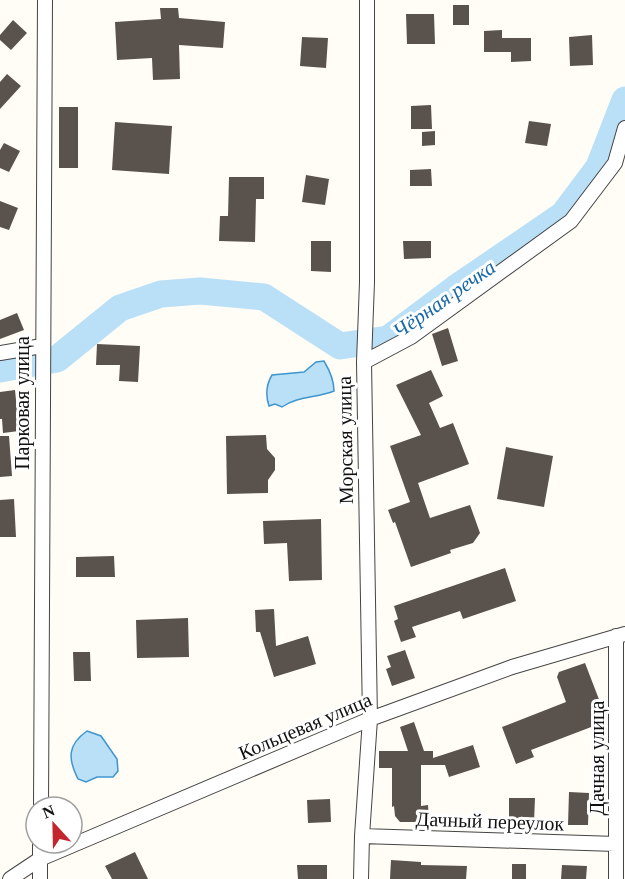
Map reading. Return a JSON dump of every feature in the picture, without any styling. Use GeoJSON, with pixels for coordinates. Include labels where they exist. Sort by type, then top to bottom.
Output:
{"type":"FeatureCollection","features":[{"type":"Feature","properties":{"kind":"street","name":"Парковая улица"},"geometry":{"type":"LineString","coordinates":[[40,795],[45,0]]}},
{"type":"Feature","properties":{"kind":"street","name":"Морская улица"},"geometry":{"type":"LineString","coordinates":[[362,879],[362,836],[370,719],[364,359],[368,282],[367,0]]}},
{"type":"Feature","properties":{"kind":"street"},"geometry":{"type":"LineString","coordinates":[[364,359],[411,337],[571,221],[615,163],[625,128]]}},
{"type":"Feature","properties":{"kind":"street"},"geometry":{"type":"LineString","coordinates":[[0,353],[42,348]]}},
{"type":"Feature","properties":{"kind":"street","name":"Кольцевая улица"},"geometry":{"type":"LineString","coordinates":[[10,879],[40,859],[370,719],[512,667],[620,635]]}},
{"type":"Feature","properties":{"kind":"street","name":"Дачная улица"},"geometry":{"type":"LineString","coordinates":[[616,879],[620,635]]}},
{"type":"Feature","properties":{"kind":"street","name":"Дачный переулок"},"geometry":{"type":"LineString","coordinates":[[362,836],[616,844]]}},
{"type":"Feature","properties":{"kind":"street"},"geometry":{"type":"LineString","coordinates":[[40,855],[40,879]]}},
{"type":"Feature","properties":{"kind":"water"},"geometry":{"type":"Polygon","coordinates":[[[324,361],[331,376],[334,391],[294,401],[282,407],[275,404],[269,406],[267,390],[272,375],[304,372],[316,362],[324,361]]]}},
{"type":"Feature","properties":{"kind":"water"},"geometry":{"type":"Polygon","coordinates":[[[87,731],[101,736],[117,759],[118,771],[113,777],[97,777],[86,782],[78,779],[72,765],[71,753],[80,736],[87,731]]]}},
{"type":"Feature","properties":{"kind":"building"},"geometry":{"type":"Polygon","coordinates":[[[453,5],[469,5],[469,25],[453,25],[453,5]]]}},
{"type":"Feature","properties":{"kind":"building"},"geometry":{"type":"Polygon","coordinates":[[[160,8],[178,8],[179,18],[225,22],[223,48],[179,45],[180,79],[153,80],[152,58],[117,60],[115,22],[161,19],[160,8]]]}},
{"type":"Feature","properties":{"kind":"building"},"geometry":{"type":"Polygon","coordinates":[[[406,14],[434,14],[435,44],[407,44],[406,14]]]}},
{"type":"Feature","properties":{"kind":"building"},"geometry":{"type":"Polygon","coordinates":[[[13,20],[27,33],[11,50],[0,40],[0,35],[13,20]]]}},
{"type":"Feature","properties":{"kind":"building"},"geometry":{"type":"Polygon","coordinates":[[[502,30],[502,38],[531,38],[531,61],[511,62],[511,52],[484,52],[484,31],[502,30]]]}},
{"type":"Feature","properties":{"kind":"building"},"geometry":{"type":"Polygon","coordinates":[[[592,35],[593,65],[570,66],[569,37],[592,35]]]}},
{"type":"Feature","properties":{"kind":"building"},"geometry":{"type":"Polygon","coordinates":[[[302,37],[328,38],[326,68],[300,66],[302,37]]]}},
{"type":"Feature","properties":{"kind":"building"},"geometry":{"type":"Polygon","coordinates":[[[7,74],[21,86],[0,109],[0,82],[7,74]]]}},
{"type":"Feature","properties":{"kind":"building"},"geometry":{"type":"Polygon","coordinates":[[[431,105],[432,129],[411,129],[411,106],[431,105]]]}},
{"type":"Feature","properties":{"kind":"building"},"geometry":{"type":"Polygon","coordinates":[[[59,107],[78,107],[78,168],[59,168],[59,107]]]}},
{"type":"Feature","properties":{"kind":"building"},"geometry":{"type":"Polygon","coordinates":[[[529,121],[551,124],[547,146],[525,143],[529,121]]]}},
{"type":"Feature","properties":{"kind":"building"},"geometry":{"type":"Polygon","coordinates":[[[115,122],[172,126],[169,174],[112,170],[115,122]]]}},
{"type":"Feature","properties":{"kind":"building"},"geometry":{"type":"Polygon","coordinates":[[[435,131],[435,145],[422,146],[422,132],[435,131]]]}},
{"type":"Feature","properties":{"kind":"building"},"geometry":{"type":"Polygon","coordinates":[[[4,143],[20,151],[9,172],[0,168],[0,150],[4,143]]]}},
{"type":"Feature","properties":{"kind":"building"},"geometry":{"type":"Polygon","coordinates":[[[431,169],[432,186],[410,186],[410,170],[431,169]]]}},
{"type":"Feature","properties":{"kind":"building"},"geometry":{"type":"Polygon","coordinates":[[[306,175],[329,179],[325,205],[302,202],[306,175]]]}},
{"type":"Feature","properties":{"kind":"building"},"geometry":{"type":"Polygon","coordinates":[[[229,177],[264,177],[264,199],[256,199],[255,242],[219,241],[220,216],[228,216],[229,177]]]}},
{"type":"Feature","properties":{"kind":"building"},"geometry":{"type":"Polygon","coordinates":[[[0,201],[18,208],[9,230],[0,227],[0,201]]]}},
{"type":"Feature","properties":{"kind":"building"},"geometry":{"type":"Polygon","coordinates":[[[311,241],[331,241],[331,272],[311,271],[311,241]]]}},
{"type":"Feature","properties":{"kind":"building"},"geometry":{"type":"Polygon","coordinates":[[[403,241],[431,241],[431,258],[404,259],[403,241]]]}},
{"type":"Feature","properties":{"kind":"building"},"geometry":{"type":"Polygon","coordinates":[[[17,313],[24,330],[0,339],[0,320],[17,313]]]}},
{"type":"Feature","properties":{"kind":"building"},"geometry":{"type":"Polygon","coordinates":[[[448,328],[458,361],[442,366],[432,334],[448,328]]]}},
{"type":"Feature","properties":{"kind":"building"},"geometry":{"type":"Polygon","coordinates":[[[97,344],[140,346],[138,382],[119,381],[120,365],[96,365],[97,344]]]}},
{"type":"Feature","properties":{"kind":"building"},"geometry":{"type":"Polygon","coordinates":[[[431,370],[443,396],[429,403],[440,428],[453,423],[469,464],[418,483],[430,518],[470,505],[480,533],[473,543],[411,567],[395,522],[393,523],[388,510],[410,502],[390,446],[421,435],[396,385],[431,370]]]}},
{"type":"Feature","properties":{"kind":"building"},"geometry":{"type":"Polygon","coordinates":[[[15,390],[19,431],[3,433],[2,419],[0,419],[0,392],[15,390]]]}},
{"type":"Feature","properties":{"kind":"building"},"geometry":{"type":"Polygon","coordinates":[[[266,435],[267,449],[275,458],[275,470],[268,480],[268,493],[227,494],[226,436],[266,435]]]}},
{"type":"Feature","properties":{"kind":"building"},"geometry":{"type":"Polygon","coordinates":[[[0,436],[9,436],[12,476],[0,477],[0,436]]]}},
{"type":"Feature","properties":{"kind":"building"},"geometry":{"type":"Polygon","coordinates":[[[506,447],[553,456],[544,507],[497,499],[506,447]]]}},
{"type":"Feature","properties":{"kind":"building"},"geometry":{"type":"Polygon","coordinates":[[[14,499],[16,537],[0,537],[0,500],[14,499]]]}},
{"type":"Feature","properties":{"kind":"building"},"geometry":{"type":"Polygon","coordinates":[[[321,519],[322,580],[289,581],[287,543],[264,544],[263,521],[321,519]]]}},
{"type":"Feature","properties":{"kind":"building"},"geometry":{"type":"Polygon","coordinates":[[[114,556],[115,577],[76,577],[76,557],[114,556]]]}},
{"type":"Feature","properties":{"kind":"building"},"geometry":{"type":"Polygon","coordinates":[[[505,568],[516,601],[463,619],[460,611],[412,627],[416,637],[401,642],[394,621],[398,619],[394,606],[505,568]]]}},
{"type":"Feature","properties":{"kind":"building"},"geometry":{"type":"Polygon","coordinates":[[[274,609],[276,646],[308,636],[316,664],[274,677],[260,632],[256,632],[255,610],[274,609]]]}},
{"type":"Feature","properties":{"kind":"building"},"geometry":{"type":"Polygon","coordinates":[[[188,618],[189,657],[137,658],[136,620],[188,618]]]}},
{"type":"Feature","properties":{"kind":"building"},"geometry":{"type":"Polygon","coordinates":[[[405,650],[415,678],[392,686],[386,669],[391,667],[387,656],[405,650]]]}},
{"type":"Feature","properties":{"kind":"building"},"geometry":{"type":"Polygon","coordinates":[[[73,652],[90,652],[91,681],[74,681],[73,652]]]}},
{"type":"Feature","properties":{"kind":"building"},"geometry":{"type":"Polygon","coordinates":[[[585,663],[600,702],[595,705],[599,724],[531,750],[534,757],[516,764],[502,727],[566,702],[557,677],[559,672],[585,663]]]}},
{"type":"Feature","properties":{"kind":"building"},"geometry":{"type":"Polygon","coordinates":[[[414,722],[424,751],[433,751],[433,758],[473,745],[480,767],[449,777],[445,765],[421,765],[421,806],[428,805],[429,822],[400,822],[395,816],[394,806],[392,807],[392,768],[379,768],[379,751],[408,751],[400,727],[414,722]]]}},
{"type":"Feature","properties":{"kind":"building"},"geometry":{"type":"Polygon","coordinates":[[[569,792],[589,793],[588,825],[568,825],[569,792]]]}},
{"type":"Feature","properties":{"kind":"building"},"geometry":{"type":"Polygon","coordinates":[[[509,798],[535,798],[534,822],[509,821],[509,798]]]}},
{"type":"Feature","properties":{"kind":"building"},"geometry":{"type":"Polygon","coordinates":[[[330,799],[331,822],[308,823],[307,800],[330,799]]]}},
{"type":"Feature","properties":{"kind":"building"},"geometry":{"type":"Polygon","coordinates":[[[135,852],[148,879],[112,879],[105,866],[135,852]]]}},
{"type":"Feature","properties":{"kind":"building"},"geometry":{"type":"Polygon","coordinates":[[[391,860],[421,862],[421,865],[467,866],[466,879],[390,879],[391,860]]]}},
{"type":"Feature","properties":{"kind":"building"},"geometry":{"type":"Polygon","coordinates":[[[512,864],[526,864],[526,879],[512,879],[512,864]]]}},
{"type":"Feature","properties":{"kind":"building"},"geometry":{"type":"Polygon","coordinates":[[[297,865],[327,865],[327,879],[298,879],[297,865]]]}},
{"type":"Feature","properties":{"kind":"building"},"geometry":{"type":"Polygon","coordinates":[[[562,865],[587,866],[586,879],[561,879],[562,865]]]}},
{"type":"Feature","properties":{"kind":"waterway","name":"Чёрная речка"},"geometry":{"type":"LineString","coordinates":[[0,369],[57,359],[120,308],[161,294],[200,291],[264,297],[340,346],[388,339],[456,288],[563,215],[599,167],[625,100]]}}]}
